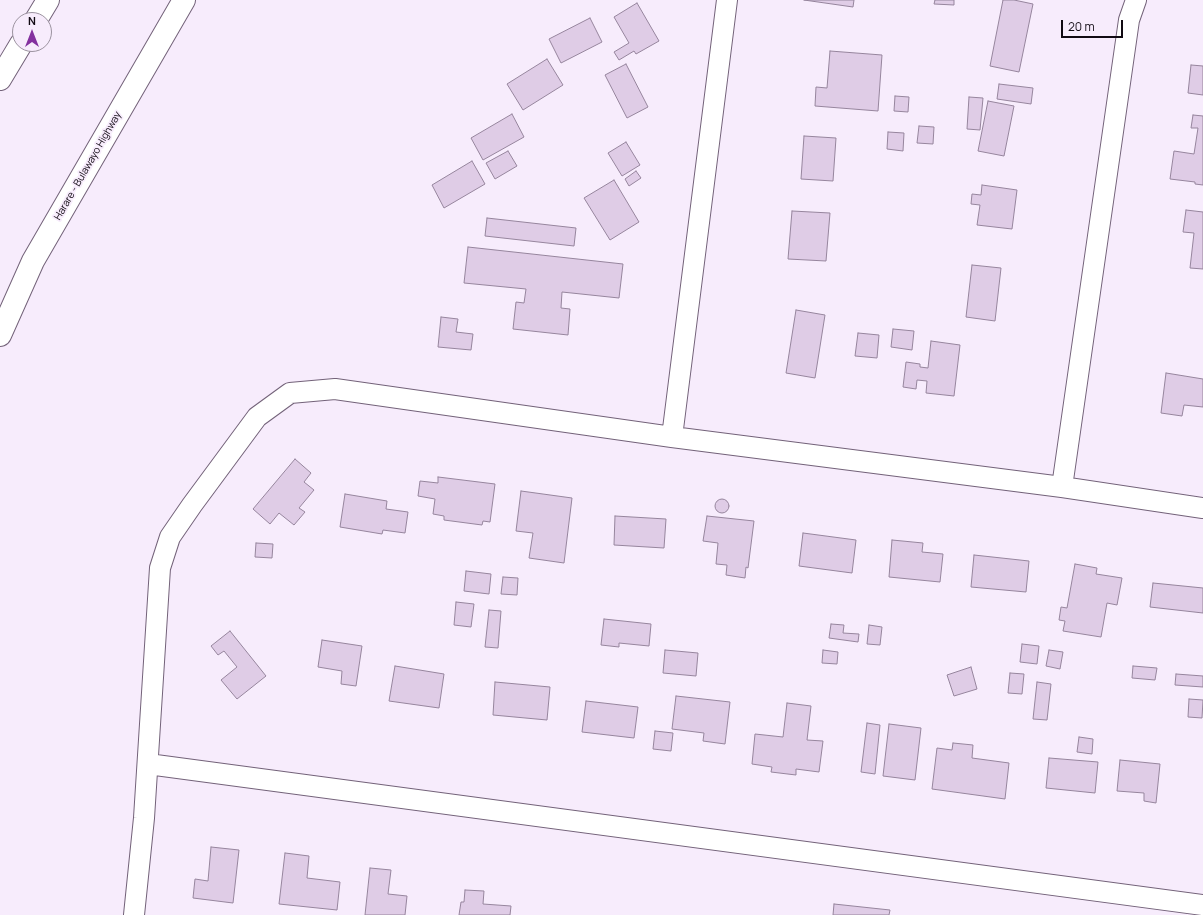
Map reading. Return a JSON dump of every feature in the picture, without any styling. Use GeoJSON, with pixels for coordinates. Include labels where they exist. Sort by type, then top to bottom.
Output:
{"type":"FeatureCollection","features":[{"type":"Feature","properties":{"kind":"highway"},"geometry":{"type":"LineString","coordinates":[[41,12],[48,0]]}},
{"type":"Feature","properties":{"kind":"highway","name":"Harare - Bulawayo Highway"},"geometry":{"type":"LineString","coordinates":[[0,335],[33,261],[184,0]]}},
{"type":"Feature","properties":{"kind":"highway"},"geometry":{"type":"LineString","coordinates":[[0,79],[16,52]]}},
{"type":"Feature","properties":{"kind":"street"},"geometry":{"type":"LineString","coordinates":[[672,437],[727,0]]}},
{"type":"Feature","properties":{"kind":"street"},"geometry":{"type":"LineString","coordinates":[[1062,487],[1128,28],[1136,0]]}},
{"type":"Feature","properties":{"kind":"street"},"geometry":{"type":"LineString","coordinates":[[134,915],[144,818],[160,568],[170,537],[257,416],[290,393],[335,389],[672,437],[1062,487],[1203,508]]}},
{"type":"Feature","properties":{"kind":"street"},"geometry":{"type":"LineString","coordinates":[[148,764],[1203,905]]}},
{"type":"Feature","properties":{"kind":"building"},"geometry":{"type":"Polygon","coordinates":[[[804,0],[854,0],[853,7],[804,0]]]}},
{"type":"Feature","properties":{"kind":"building"},"geometry":{"type":"Polygon","coordinates":[[[935,0],[954,0],[954,5],[934,4],[935,0]]]}},
{"type":"Feature","properties":{"kind":"building"},"geometry":{"type":"Polygon","coordinates":[[[1003,0],[1014,0],[1033,4],[1019,72],[990,66],[1003,0]]]}},
{"type":"Feature","properties":{"kind":"building"},"geometry":{"type":"Polygon","coordinates":[[[637,3],[659,41],[636,54],[634,51],[619,60],[614,52],[629,43],[614,17],[637,3]]]}},
{"type":"Feature","properties":{"kind":"building"},"geometry":{"type":"Polygon","coordinates":[[[590,18],[602,42],[561,63],[549,39],[590,18]]]}},
{"type":"Feature","properties":{"kind":"building"},"geometry":{"type":"Polygon","coordinates":[[[830,51],[882,55],[878,111],[815,106],[816,87],[827,88],[830,51]]]}},
{"type":"Feature","properties":{"kind":"building"},"geometry":{"type":"Polygon","coordinates":[[[547,59],[563,85],[523,110],[507,84],[547,59]]]}},
{"type":"Feature","properties":{"kind":"building"},"geometry":{"type":"Polygon","coordinates":[[[626,64],[648,107],[627,118],[605,75],[626,64]]]}},
{"type":"Feature","properties":{"kind":"building"},"geometry":{"type":"Polygon","coordinates":[[[1191,65],[1203,66],[1203,95],[1188,93],[1191,65]]]}},
{"type":"Feature","properties":{"kind":"building"},"geometry":{"type":"Polygon","coordinates":[[[999,84],[1033,88],[1031,104],[997,99],[999,84]]]}},
{"type":"Feature","properties":{"kind":"building"},"geometry":{"type":"Polygon","coordinates":[[[895,96],[909,97],[908,112],[894,111],[895,96]]]}},
{"type":"Feature","properties":{"kind":"building"},"geometry":{"type":"Polygon","coordinates":[[[969,97],[983,98],[980,130],[967,129],[969,97]]]}},
{"type":"Feature","properties":{"kind":"building"},"geometry":{"type":"Polygon","coordinates":[[[988,101],[1014,106],[1004,156],[978,151],[988,101]]]}},
{"type":"Feature","properties":{"kind":"building"},"geometry":{"type":"Polygon","coordinates":[[[512,114],[524,137],[483,160],[471,138],[512,114]]]}},
{"type":"Feature","properties":{"kind":"building"},"geometry":{"type":"Polygon","coordinates":[[[1193,115],[1203,116],[1203,185],[1195,184],[1195,182],[1170,179],[1174,151],[1194,154],[1198,128],[1191,128],[1193,115]]]}},
{"type":"Feature","properties":{"kind":"building"},"geometry":{"type":"Polygon","coordinates":[[[919,126],[934,127],[933,144],[917,143],[919,126]]]}},
{"type":"Feature","properties":{"kind":"building"},"geometry":{"type":"Polygon","coordinates":[[[888,132],[904,133],[903,151],[887,149],[888,132]]]}},
{"type":"Feature","properties":{"kind":"building"},"geometry":{"type":"Polygon","coordinates":[[[804,136],[836,138],[833,181],[801,179],[804,136]]]}},
{"type":"Feature","properties":{"kind":"building"},"geometry":{"type":"Polygon","coordinates":[[[626,142],[640,165],[622,176],[608,153],[626,142]]]}},
{"type":"Feature","properties":{"kind":"building"},"geometry":{"type":"Polygon","coordinates":[[[508,151],[517,166],[495,179],[486,163],[508,151]]]}},
{"type":"Feature","properties":{"kind":"building"},"geometry":{"type":"Polygon","coordinates":[[[472,161],[485,184],[444,208],[432,185],[472,161]]]}},
{"type":"Feature","properties":{"kind":"building"},"geometry":{"type":"Polygon","coordinates":[[[636,171],[641,178],[629,186],[625,179],[636,171]]]}},
{"type":"Feature","properties":{"kind":"building"},"geometry":{"type":"Polygon","coordinates":[[[614,180],[639,222],[610,240],[584,198],[614,180]]]}},
{"type":"Feature","properties":{"kind":"building"},"geometry":{"type":"Polygon","coordinates":[[[982,185],[1017,190],[1012,229],[977,225],[980,205],[971,204],[972,194],[981,195],[982,185]]]}},
{"type":"Feature","properties":{"kind":"building"},"geometry":{"type":"Polygon","coordinates":[[[1186,210],[1203,212],[1203,269],[1190,268],[1194,233],[1183,232],[1186,210]]]}},
{"type":"Feature","properties":{"kind":"building"},"geometry":{"type":"Polygon","coordinates":[[[792,211],[830,213],[826,261],[788,259],[792,211]]]}},
{"type":"Feature","properties":{"kind":"building"},"geometry":{"type":"Polygon","coordinates":[[[487,218],[576,228],[574,246],[485,236],[487,218]]]}},
{"type":"Feature","properties":{"kind":"building"},"geometry":{"type":"Polygon","coordinates":[[[468,247],[623,264],[619,298],[562,292],[561,308],[570,309],[568,335],[513,329],[516,302],[524,303],[526,289],[464,283],[468,247]]]}},
{"type":"Feature","properties":{"kind":"building"},"geometry":{"type":"Polygon","coordinates":[[[972,265],[1001,268],[995,321],[966,317],[972,265]]]}},
{"type":"Feature","properties":{"kind":"building"},"geometry":{"type":"Polygon","coordinates":[[[796,310],[825,315],[815,378],[786,373],[796,310]]]}},
{"type":"Feature","properties":{"kind":"building"},"geometry":{"type":"Polygon","coordinates":[[[441,317],[458,319],[456,332],[473,334],[471,350],[438,347],[441,317]]]}},
{"type":"Feature","properties":{"kind":"building"},"geometry":{"type":"Polygon","coordinates":[[[893,329],[914,331],[912,350],[891,347],[893,329]]]}},
{"type":"Feature","properties":{"kind":"building"},"geometry":{"type":"Polygon","coordinates":[[[858,333],[879,335],[877,358],[855,356],[858,333]]]}},
{"type":"Feature","properties":{"kind":"building"},"geometry":{"type":"Polygon","coordinates":[[[931,341],[960,345],[954,396],[926,393],[927,381],[917,380],[916,389],[903,387],[906,362],[920,364],[920,367],[928,368],[931,341]]]}},
{"type":"Feature","properties":{"kind":"building"},"geometry":{"type":"Polygon","coordinates":[[[1166,373],[1203,379],[1203,407],[1184,405],[1182,416],[1161,413],[1166,373]]]}},
{"type":"Feature","properties":{"kind":"building"},"geometry":{"type":"Polygon","coordinates":[[[295,459],[311,473],[304,482],[314,490],[299,508],[305,512],[294,525],[279,513],[270,524],[253,509],[295,459]]]}},
{"type":"Feature","properties":{"kind":"building"},"geometry":{"type":"Polygon","coordinates":[[[438,477],[495,484],[490,522],[483,521],[482,525],[444,520],[444,516],[433,514],[435,499],[418,496],[420,481],[438,483],[438,477]]]}},
{"type":"Feature","properties":{"kind":"building"},"geometry":{"type":"Polygon","coordinates":[[[521,491],[572,498],[564,563],[529,558],[533,533],[516,531],[521,491]]]}},
{"type":"Feature","properties":{"kind":"building"},"geometry":{"type":"Polygon","coordinates":[[[345,494],[387,501],[386,509],[408,512],[405,533],[383,530],[382,534],[340,527],[345,494]]]}},
{"type":"Feature","properties":{"kind":"building"},"geometry":{"type":"Polygon","coordinates":[[[722,499],[727,501],[729,506],[727,511],[722,513],[717,511],[715,506],[717,501],[722,499]]]}},
{"type":"Feature","properties":{"kind":"building"},"geometry":{"type":"Polygon","coordinates":[[[615,516],[666,519],[664,548],[614,545],[615,516]]]}},
{"type":"Feature","properties":{"kind":"building"},"geometry":{"type":"Polygon","coordinates":[[[707,516],[754,521],[748,568],[746,567],[745,578],[726,575],[727,565],[716,564],[718,543],[703,541],[707,516]]]}},
{"type":"Feature","properties":{"kind":"building"},"geometry":{"type":"Polygon","coordinates":[[[803,533],[856,540],[852,573],[799,566],[803,533]]]}},
{"type":"Feature","properties":{"kind":"building"},"geometry":{"type":"Polygon","coordinates":[[[892,540],[923,543],[922,552],[943,554],[940,582],[889,577],[892,540]]]}},
{"type":"Feature","properties":{"kind":"building"},"geometry":{"type":"Polygon","coordinates":[[[256,543],[273,544],[272,558],[255,557],[256,543]]]}},
{"type":"Feature","properties":{"kind":"building"},"geometry":{"type":"Polygon","coordinates":[[[974,555],[1029,561],[1026,592],[971,587],[974,555]]]}},
{"type":"Feature","properties":{"kind":"building"},"geometry":{"type":"Polygon","coordinates":[[[1075,564],[1097,568],[1096,574],[1122,578],[1117,605],[1107,603],[1101,637],[1063,631],[1065,621],[1059,620],[1061,607],[1067,608],[1075,564]]]}},
{"type":"Feature","properties":{"kind":"building"},"geometry":{"type":"Polygon","coordinates":[[[466,571],[491,574],[489,594],[464,591],[466,571]]]}},
{"type":"Feature","properties":{"kind":"building"},"geometry":{"type":"Polygon","coordinates":[[[503,577],[518,578],[517,595],[501,594],[503,577]]]}},
{"type":"Feature","properties":{"kind":"building"},"geometry":{"type":"Polygon","coordinates":[[[1153,583],[1203,588],[1203,613],[1150,607],[1153,583]]]}},
{"type":"Feature","properties":{"kind":"building"},"geometry":{"type":"Polygon","coordinates":[[[456,602],[474,604],[471,627],[454,625],[456,602]]]}},
{"type":"Feature","properties":{"kind":"building"},"geometry":{"type":"Polygon","coordinates":[[[489,610],[501,611],[498,648],[485,647],[489,610]]]}},
{"type":"Feature","properties":{"kind":"building"},"geometry":{"type":"Polygon","coordinates":[[[604,619],[651,624],[649,646],[619,643],[619,647],[601,645],[604,619]]]}},
{"type":"Feature","properties":{"kind":"building"},"geometry":{"type":"Polygon","coordinates":[[[831,624],[844,625],[843,633],[859,634],[858,642],[829,638],[831,624]]]}},
{"type":"Feature","properties":{"kind":"building"},"geometry":{"type":"Polygon","coordinates":[[[869,625],[882,627],[880,645],[867,644],[869,625]]]}},
{"type":"Feature","properties":{"kind":"building"},"geometry":{"type":"Polygon","coordinates":[[[230,631],[266,676],[237,699],[221,680],[237,667],[224,651],[218,655],[211,646],[230,631]]]}},
{"type":"Feature","properties":{"kind":"building"},"geometry":{"type":"Polygon","coordinates":[[[322,640],[362,646],[356,686],[341,684],[342,671],[318,667],[322,640]]]}},
{"type":"Feature","properties":{"kind":"building"},"geometry":{"type":"Polygon","coordinates":[[[1022,644],[1039,646],[1037,664],[1020,662],[1022,644]]]}},
{"type":"Feature","properties":{"kind":"building"},"geometry":{"type":"Polygon","coordinates":[[[665,650],[698,653],[696,676],[663,673],[665,650]]]}},
{"type":"Feature","properties":{"kind":"building"},"geometry":{"type":"Polygon","coordinates":[[[823,650],[838,652],[837,664],[822,663],[823,650]]]}},
{"type":"Feature","properties":{"kind":"building"},"geometry":{"type":"Polygon","coordinates":[[[1049,650],[1063,652],[1060,669],[1046,666],[1049,650]]]}},
{"type":"Feature","properties":{"kind":"building"},"geometry":{"type":"Polygon","coordinates":[[[395,666],[444,674],[439,708],[389,701],[395,666]]]}},
{"type":"Feature","properties":{"kind":"building"},"geometry":{"type":"Polygon","coordinates":[[[1133,666],[1157,668],[1155,680],[1132,678],[1133,666]]]}},
{"type":"Feature","properties":{"kind":"building"},"geometry":{"type":"Polygon","coordinates":[[[971,667],[977,689],[954,696],[947,675],[971,667]]]}},
{"type":"Feature","properties":{"kind":"building"},"geometry":{"type":"Polygon","coordinates":[[[1010,673],[1024,674],[1022,694],[1008,693],[1010,673]]]}},
{"type":"Feature","properties":{"kind":"building"},"geometry":{"type":"Polygon","coordinates":[[[1176,674],[1203,676],[1203,687],[1175,685],[1176,674]]]}},
{"type":"Feature","properties":{"kind":"building"},"geometry":{"type":"Polygon","coordinates":[[[495,682],[550,687],[547,720],[493,715],[495,682]]]}},
{"type":"Feature","properties":{"kind":"building"},"geometry":{"type":"Polygon","coordinates":[[[1037,682],[1051,684],[1047,720],[1033,719],[1037,682]]]}},
{"type":"Feature","properties":{"kind":"building"},"geometry":{"type":"Polygon","coordinates":[[[676,696],[730,702],[725,744],[703,741],[704,733],[672,729],[676,696]]]}},
{"type":"Feature","properties":{"kind":"building"},"geometry":{"type":"Polygon","coordinates":[[[1189,699],[1203,700],[1202,718],[1188,717],[1189,699]]]}},
{"type":"Feature","properties":{"kind":"building"},"geometry":{"type":"Polygon","coordinates":[[[586,701],[638,707],[634,738],[582,732],[586,701]]]}},
{"type":"Feature","properties":{"kind":"building"},"geometry":{"type":"Polygon","coordinates":[[[787,703],[811,706],[807,740],[823,741],[819,772],[796,769],[796,775],[771,772],[772,767],[752,764],[755,734],[783,737],[787,703]]]}},
{"type":"Feature","properties":{"kind":"building"},"geometry":{"type":"Polygon","coordinates":[[[867,723],[880,725],[875,774],[861,772],[867,723]]]}},
{"type":"Feature","properties":{"kind":"building"},"geometry":{"type":"Polygon","coordinates":[[[889,724],[921,728],[915,780],[883,776],[889,724]]]}},
{"type":"Feature","properties":{"kind":"building"},"geometry":{"type":"Polygon","coordinates":[[[655,731],[673,733],[671,751],[653,749],[655,731]]]}},
{"type":"Feature","properties":{"kind":"building"},"geometry":{"type":"Polygon","coordinates":[[[1079,737],[1093,739],[1092,754],[1077,752],[1079,737]]]}},
{"type":"Feature","properties":{"kind":"building"},"geometry":{"type":"Polygon","coordinates":[[[953,743],[973,745],[972,758],[1009,763],[1005,799],[932,789],[937,748],[952,750],[953,743]]]}},
{"type":"Feature","properties":{"kind":"building"},"geometry":{"type":"Polygon","coordinates":[[[1049,758],[1098,762],[1095,793],[1046,788],[1049,758]]]}},
{"type":"Feature","properties":{"kind":"building"},"geometry":{"type":"Polygon","coordinates":[[[1120,760],[1160,764],[1156,803],[1144,801],[1144,793],[1117,791],[1120,760]]]}},
{"type":"Feature","properties":{"kind":"building"},"geometry":{"type":"Polygon","coordinates":[[[211,847],[239,850],[233,903],[193,898],[195,879],[208,881],[211,847]]]}},
{"type":"Feature","properties":{"kind":"building"},"geometry":{"type":"Polygon","coordinates":[[[285,853],[309,856],[307,878],[340,882],[337,910],[279,904],[285,853]]]}},
{"type":"Feature","properties":{"kind":"building"},"geometry":{"type":"Polygon","coordinates":[[[370,868],[391,870],[388,894],[407,896],[405,915],[365,915],[370,868]]]}},
{"type":"Feature","properties":{"kind":"building"},"geometry":{"type":"Polygon","coordinates":[[[465,890],[484,891],[483,904],[511,906],[510,915],[459,915],[461,902],[464,902],[465,890]]]}},
{"type":"Feature","properties":{"kind":"building"},"geometry":{"type":"Polygon","coordinates":[[[834,904],[890,910],[889,915],[833,915],[834,904]]]}}]}
